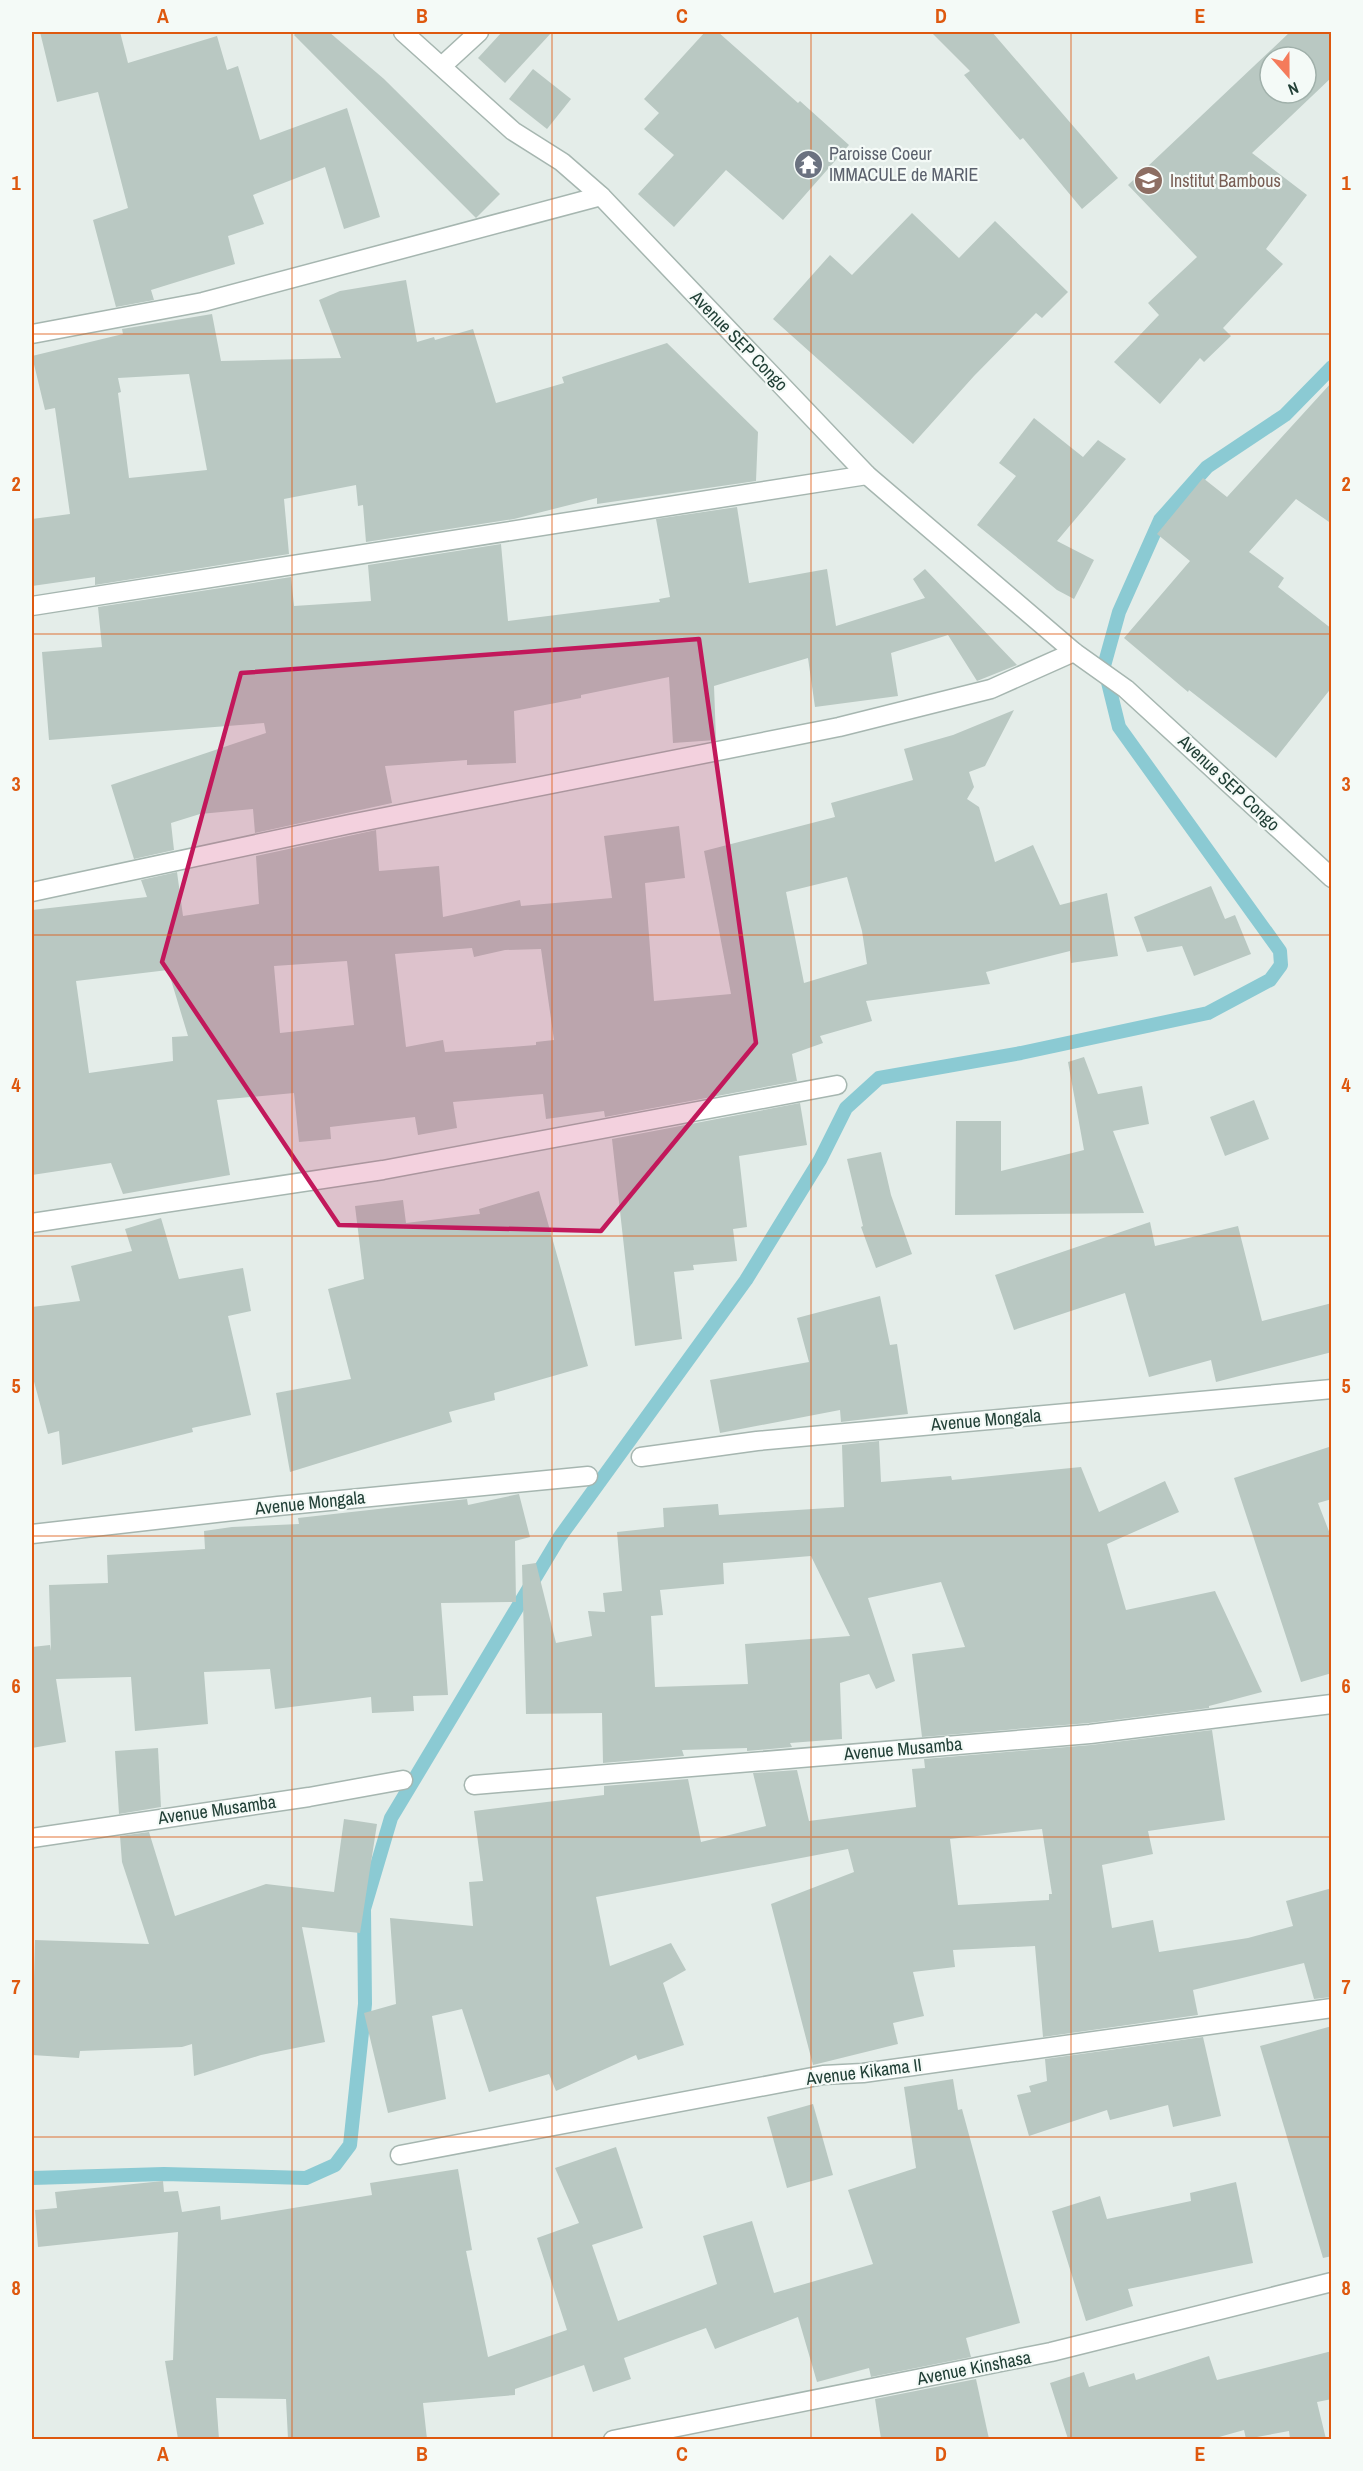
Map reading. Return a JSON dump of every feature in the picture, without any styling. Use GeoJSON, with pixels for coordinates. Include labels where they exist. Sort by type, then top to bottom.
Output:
{"type":"FeatureCollection","features":[{"type":"Feature","properties":{"kind":"street","name":"Avenue SEP Congo"},"geometry":{"type":"LineString","coordinates":[[403,32],[513,131],[562,162],[601,196],[867,475],[1074,652],[1126,689],[1332,878]]}},
{"type":"Feature","properties":{"kind":"street"},"geometry":{"type":"LineString","coordinates":[[442,66],[479,32]]}},
{"type":"Feature","properties":{"kind":"street"},"geometry":{"type":"LineString","coordinates":[[32,334],[203,302],[601,196]]}},
{"type":"Feature","properties":{"kind":"street"},"geometry":{"type":"LineString","coordinates":[[32,606],[867,475]]}},
{"type":"Feature","properties":{"kind":"street"},"geometry":{"type":"LineString","coordinates":[[32,892],[362,822],[838,727],[991,689],[1074,652]]}},
{"type":"Feature","properties":{"kind":"street"},"geometry":{"type":"LineString","coordinates":[[32,1224],[384,1170],[837,1085]]}},
{"type":"Feature","properties":{"kind":"street","name":"Avenue Mongala"},"geometry":{"type":"LineString","coordinates":[[641,1457],[757,1441],[1332,1389]]}},
{"type":"Feature","properties":{"kind":"street","name":"Avenue Mongala"},"geometry":{"type":"LineString","coordinates":[[32,1534],[278,1506],[588,1476]]}},
{"type":"Feature","properties":{"kind":"street","name":"Avenue Musamba"},"geometry":{"type":"LineString","coordinates":[[474,1785],[1090,1734],[1332,1704]]}},
{"type":"Feature","properties":{"kind":"street","name":"Avenue Musamba"},"geometry":{"type":"LineString","coordinates":[[32,1838],[309,1797],[403,1780]]}},
{"type":"Feature","properties":{"kind":"street","name":"Avenue Kikama II"},"geometry":{"type":"LineString","coordinates":[[400,2155],[824,2075],[863,2073],[1332,2007]]}},
{"type":"Feature","properties":{"kind":"street","name":"Avenue Kinshasa"},"geometry":{"type":"LineString","coordinates":[[613,2439],[1051,2352],[1332,2282]]}},
{"type":"Feature","properties":{"kind":"highlighted area"},"geometry":{"type":"Polygon","coordinates":[[[699,639],[756,1043],[601,1231],[339,1225],[162,962],[241,673],[699,639]]]}},
{"type":"Feature","properties":{"kind":"building"},"geometry":{"type":"Polygon","coordinates":[[[40,32],[120,32],[128,63],[217,36],[227,70],[238,66],[260,140],[347,108],[380,217],[344,229],[325,167],[253,195],[264,224],[228,236],[235,264],[151,290],[154,300],[116,307],[93,220],[128,208],[98,92],[57,102],[40,32]]]}},
{"type":"Feature","properties":{"kind":"building"},"geometry":{"type":"Polygon","coordinates":[[[297,32],[329,32],[384,79],[500,194],[476,218],[294,35],[297,32]]]}},
{"type":"Feature","properties":{"kind":"building"},"geometry":{"type":"Polygon","coordinates":[[[502,32],[552,32],[505,83],[478,58],[502,32]]]}},
{"type":"Feature","properties":{"kind":"building"},"geometry":{"type":"Polygon","coordinates":[[[705,32],[718,32],[849,145],[783,220],[726,170],[674,227],[638,194],[674,155],[644,129],[659,113],[644,99],[705,32]]]}},
{"type":"Feature","properties":{"kind":"building"},"geometry":{"type":"Polygon","coordinates":[[[931,32],[992,32],[1118,178],[1082,209],[1023,138],[1020,140],[964,75],[970,71],[931,32]]]}},
{"type":"Feature","properties":{"kind":"building"},"geometry":{"type":"Polygon","coordinates":[[[1290,32],[1332,32],[1332,77],[1318,90],[1318,45],[1276,45],[1290,32]]]}},
{"type":"Feature","properties":{"kind":"building"},"geometry":{"type":"Polygon","coordinates":[[[1258,62],[1258,105],[1303,105],[1252,153],[1307,195],[1266,249],[1283,264],[1223,328],[1231,336],[1204,362],[1200,358],[1160,404],[1114,362],[1159,315],[1148,303],[1197,257],[1128,185],[1258,62]]]}},
{"type":"Feature","properties":{"kind":"building"},"geometry":{"type":"Polygon","coordinates":[[[533,69],[571,99],[547,129],[509,99],[533,69]]]}},
{"type":"Feature","properties":{"kind":"building"},"geometry":{"type":"Polygon","coordinates":[[[912,213],[959,258],[995,221],[1068,292],[1042,318],[1036,313],[974,376],[913,444],[773,319],[830,255],[852,275],[912,213]]]}},
{"type":"Feature","properties":{"kind":"building"},"geometry":{"type":"Polygon","coordinates":[[[406,280],[417,342],[434,337],[435,340],[473,329],[496,403],[564,383],[562,377],[667,343],[758,432],[756,481],[597,504],[597,498],[514,519],[366,542],[363,505],[358,506],[356,485],[284,499],[289,554],[95,585],[95,577],[32,586],[32,519],[70,514],[55,408],[45,410],[32,356],[123,334],[122,329],[212,314],[221,361],[341,358],[319,300],[340,291],[406,280]],[[189,374],[118,378],[129,478],[207,470],[189,374]]]}},
{"type":"Feature","properties":{"kind":"building"},"geometry":{"type":"Polygon","coordinates":[[[1332,382],[1332,524],[1296,499],[1249,552],[1284,578],[1278,587],[1332,629],[1332,687],[1276,758],[1189,690],[1188,692],[1124,638],[1190,561],[1157,534],[1203,478],[1227,497],[1332,382]]]}},
{"type":"Feature","properties":{"kind":"building"},"geometry":{"type":"Polygon","coordinates":[[[1034,418],[1083,457],[1098,440],[1126,459],[1057,541],[1094,560],[1074,599],[1057,590],[977,525],[1016,476],[999,463],[1034,418]]]}},
{"type":"Feature","properties":{"kind":"building"},"geometry":{"type":"Polygon","coordinates":[[[737,507],[749,583],[827,569],[836,626],[925,598],[913,579],[925,569],[1017,665],[977,681],[948,635],[891,653],[898,696],[815,707],[808,658],[714,686],[716,740],[673,743],[669,677],[581,695],[581,698],[514,711],[516,763],[467,765],[467,760],[385,766],[392,803],[255,833],[253,809],[200,814],[171,823],[174,850],[134,859],[111,785],[266,733],[264,723],[49,740],[42,652],[102,647],[98,607],[291,577],[294,606],[371,601],[368,565],[501,544],[508,621],[660,602],[659,599],[670,597],[656,519],[737,507]]]}},
{"type":"Feature","properties":{"kind":"building"},"geometry":{"type":"Polygon","coordinates":[[[1014,710],[985,766],[969,772],[974,787],[967,799],[979,807],[995,862],[1033,845],[1060,905],[1107,893],[1118,956],[1071,963],[1070,951],[986,972],[990,984],[866,1001],[872,1021],[820,1036],[823,1043],[792,1054],[797,1081],[605,1117],[604,1111],[546,1119],[543,1094],[453,1102],[457,1128],[418,1135],[415,1117],[330,1127],[331,1139],[299,1142],[294,1093],[217,1100],[230,1175],[123,1194],[111,1163],[32,1175],[32,910],[147,897],[141,880],[177,872],[183,916],[259,904],[256,856],[376,830],[379,871],[439,866],[443,917],[520,900],[521,906],[612,898],[604,836],[679,826],[685,878],[645,883],[654,1001],[731,994],[704,851],[835,817],[831,803],[913,780],[904,749],[953,735],[1014,710]],[[847,877],[786,892],[804,983],[867,964],[862,931],[847,877]],[[472,948],[395,954],[406,1047],[443,1040],[445,1052],[536,1045],[536,1042],[554,1040],[541,949],[505,950],[474,957],[472,948]],[[347,961],[274,966],[280,1033],[354,1025],[347,961]],[[168,970],[76,981],[89,1073],[173,1061],[172,1037],[188,1036],[168,970]]]}},
{"type":"Feature","properties":{"kind":"building"},"geometry":{"type":"Polygon","coordinates":[[[1211,886],[1225,919],[1235,915],[1251,954],[1194,976],[1182,946],[1147,952],[1134,917],[1211,886]]]}},
{"type":"Feature","properties":{"kind":"building"},"geometry":{"type":"Polygon","coordinates":[[[1084,1057],[1098,1094],[1142,1086],[1149,1124],[1113,1131],[1144,1213],[955,1215],[956,1121],[1001,1121],[1001,1171],[1084,1150],[1068,1062],[1084,1057]]]}},
{"type":"Feature","properties":{"kind":"building"},"geometry":{"type":"Polygon","coordinates":[[[1254,1100],[1269,1139],[1225,1156],[1210,1117],[1254,1100]]]}},
{"type":"Feature","properties":{"kind":"building"},"geometry":{"type":"Polygon","coordinates":[[[800,1103],[807,1145],[739,1156],[747,1227],[733,1229],[737,1261],[693,1265],[694,1270],[674,1272],[682,1339],[635,1346],[612,1139],[800,1103]]]}},
{"type":"Feature","properties":{"kind":"building"},"geometry":{"type":"Polygon","coordinates":[[[881,1152],[891,1195],[912,1254],[876,1268],[861,1227],[863,1226],[847,1159],[881,1152]]]}},
{"type":"Feature","properties":{"kind":"building"},"geometry":{"type":"Polygon","coordinates":[[[539,1191],[588,1366],[494,1393],[495,1400],[449,1412],[452,1422],[290,1472],[276,1393],[351,1379],[328,1289],[364,1279],[355,1206],[403,1200],[406,1223],[480,1214],[479,1209],[539,1191]]]}},
{"type":"Feature","properties":{"kind":"building"},"geometry":{"type":"Polygon","coordinates":[[[161,1218],[179,1279],[243,1268],[251,1311],[228,1316],[251,1415],[192,1428],[193,1432],[62,1465],[59,1431],[48,1434],[32,1374],[32,1307],[80,1301],[71,1266],[132,1251],[125,1229],[161,1218]]]}},
{"type":"Feature","properties":{"kind":"building"},"geometry":{"type":"Polygon","coordinates":[[[1150,1222],[1155,1246],[1238,1226],[1262,1321],[1332,1303],[1332,1352],[1216,1382],[1211,1360],[1149,1377],[1125,1293],[1014,1330],[995,1275],[1150,1222]]]}},
{"type":"Feature","properties":{"kind":"building"},"geometry":{"type":"Polygon","coordinates":[[[880,1296],[890,1345],[897,1344],[908,1414],[841,1422],[840,1410],[720,1433],[710,1380],[809,1362],[797,1318],[880,1296]]]}},
{"type":"Feature","properties":{"kind":"building"},"geometry":{"type":"Polygon","coordinates":[[[879,1441],[881,1482],[951,1476],[952,1480],[1081,1467],[1099,1512],[1165,1481],[1179,1512],[1107,1544],[1126,1610],[1215,1591],[1262,1692],[1209,1706],[1209,1708],[1089,1723],[922,1737],[912,1654],[965,1647],[941,1582],[868,1598],[895,1681],[876,1689],[869,1674],[840,1683],[842,1739],[790,1743],[792,1747],[747,1751],[747,1748],[682,1750],[684,1756],[603,1763],[602,1713],[526,1714],[522,1565],[536,1563],[556,1643],[592,1636],[588,1611],[605,1612],[603,1593],[622,1591],[617,1532],[664,1527],[663,1508],[718,1504],[719,1515],[844,1507],[842,1445],[879,1441]],[[811,1556],[723,1563],[724,1584],[660,1590],[663,1615],[651,1616],[655,1687],[748,1684],[745,1644],[850,1636],[811,1556]]]}},
{"type":"Feature","properties":{"kind":"building"},"geometry":{"type":"Polygon","coordinates":[[[1332,1446],[1332,1499],[1318,1503],[1332,1539],[1332,1673],[1301,1682],[1234,1478],[1332,1446]]]}},
{"type":"Feature","properties":{"kind":"building"},"geometry":{"type":"Polygon","coordinates":[[[519,1494],[530,1537],[515,1541],[516,1602],[441,1603],[448,1695],[413,1696],[414,1711],[372,1713],[371,1697],[275,1709],[270,1669],[204,1672],[208,1724],[135,1731],[131,1677],[56,1679],[66,1742],[32,1748],[32,1647],[50,1645],[51,1651],[49,1585],[108,1583],[107,1555],[205,1549],[204,1531],[232,1527],[299,1524],[298,1518],[467,1499],[468,1505],[519,1494]]]}},
{"type":"Feature","properties":{"kind":"building"},"geometry":{"type":"Polygon","coordinates":[[[1212,1730],[1225,1820],[1148,1831],[1153,1854],[1102,1865],[1112,1928],[1153,1920],[1159,1952],[1248,1938],[1293,1926],[1286,1901],[1332,1888],[1332,1997],[1314,1999],[1304,1963],[1193,1990],[1198,2015],[1043,2037],[1035,1946],[953,1950],[955,1967],[913,1972],[924,2016],[893,2023],[898,2044],[813,2065],[771,1904],[854,1872],[848,1849],[596,1897],[610,1966],[671,1943],[686,1970],[663,1983],[684,2045],[638,2060],[636,2055],[556,2091],[549,2074],[489,2092],[462,2009],[432,2016],[446,2099],[388,2113],[364,2013],[396,2004],[390,1918],[473,1926],[469,1882],[483,1881],[474,1811],[604,1795],[604,1786],[688,1779],[701,1842],[766,1826],[753,1773],[797,1770],[809,1821],[916,1807],[912,1769],[925,1768],[924,1759],[1091,1745],[1212,1730]],[[1042,1829],[950,1839],[958,1905],[1049,1900],[1049,1894],[1052,1894],[1042,1829]]]}},
{"type":"Feature","properties":{"kind":"building"},"geometry":{"type":"Polygon","coordinates":[[[158,1748],[161,1807],[119,1814],[115,1751],[158,1748]]]}},
{"type":"Feature","properties":{"kind":"building"},"geometry":{"type":"Polygon","coordinates":[[[344,1819],[377,1824],[360,1933],[302,1927],[325,2042],[261,2055],[194,2076],[192,2044],[182,2047],[80,2051],[79,2058],[32,2055],[35,1940],[149,1944],[122,1862],[120,1836],[149,1832],[175,1916],[266,1884],[334,1892],[344,1819]]]}},
{"type":"Feature","properties":{"kind":"building"},"geometry":{"type":"Polygon","coordinates":[[[1332,2026],[1332,2256],[1323,2258],[1260,2046],[1332,2026]]]}},
{"type":"Feature","properties":{"kind":"building"},"geometry":{"type":"Polygon","coordinates":[[[1203,2037],[1221,2116],[1173,2127],[1168,2105],[1110,2120],[1107,2110],[1029,2136],[1017,2095],[1031,2092],[1029,2086],[1047,2081],[1045,2059],[1203,2037]]]}},
{"type":"Feature","properties":{"kind":"building"},"geometry":{"type":"Polygon","coordinates":[[[953,2079],[958,2110],[962,2109],[1020,2323],[966,2338],[971,2357],[871,2377],[869,2368],[817,2382],[798,2317],[715,2349],[706,2328],[624,2358],[631,2379],[593,2392],[584,2365],[515,2389],[515,2395],[423,2403],[427,2439],[288,2439],[286,2399],[216,2398],[219,2439],[178,2439],[165,2361],[173,2360],[178,2232],[38,2247],[35,2210],[57,2208],[55,2192],[163,2181],[164,2192],[178,2191],[182,2212],[220,2206],[221,2220],[372,2195],[370,2183],[458,2169],[472,2250],[466,2251],[488,2357],[567,2330],[537,2238],[579,2223],[555,2168],[616,2147],[643,2228],[592,2245],[618,2321],[717,2284],[703,2236],[752,2221],[774,2293],[873,2264],[848,2190],[916,2168],[904,2087],[953,2079]]]}},
{"type":"Feature","properties":{"kind":"building"},"geometry":{"type":"Polygon","coordinates":[[[813,2104],[833,2175],[787,2188],[767,2117],[813,2104]]]}},
{"type":"Feature","properties":{"kind":"building"},"geometry":{"type":"Polygon","coordinates":[[[1236,2182],[1253,2263],[1128,2289],[1133,2306],[1086,2321],[1052,2211],[1100,2196],[1107,2219],[1191,2201],[1190,2193],[1236,2182]]]}},
{"type":"Feature","properties":{"kind":"building"},"geometry":{"type":"Polygon","coordinates":[[[1332,2351],[1332,2399],[1317,2402],[1326,2439],[1290,2439],[1289,2431],[1246,2439],[1244,2430],[1212,2439],[1068,2439],[1050,2383],[1084,2372],[1089,2387],[1134,2373],[1136,2380],[1209,2356],[1217,2380],[1332,2351]]]}},
{"type":"Feature","properties":{"kind":"building"},"geometry":{"type":"Polygon","coordinates":[[[976,2379],[989,2439],[881,2439],[875,2399],[976,2379]]]}},
{"type":"Feature","properties":{"kind":"waterway"},"geometry":{"type":"LineString","coordinates":[[32,2178],[164,2174],[306,2178],[335,2165],[350,2145],[365,2004],[364,1909],[391,1818],[559,1538],[746,1280],[820,1160],[846,1108],[879,1078],[1021,1053],[1208,1013],[1270,980],[1281,965],[1280,951],[1119,727],[1104,666],[1119,612],[1160,520],[1207,467],[1285,415],[1332,367]]}},
{"type":"Feature","properties":{"kind":"place","name":"Paroisse Coeur IMMACULE de MARIE"},"geometry":{"type":"Point","coordinates":[808,164]}},
{"type":"Feature","properties":{"kind":"place","name":"Institut Bambous"},"geometry":{"type":"Point","coordinates":[1149,181]}}]}
